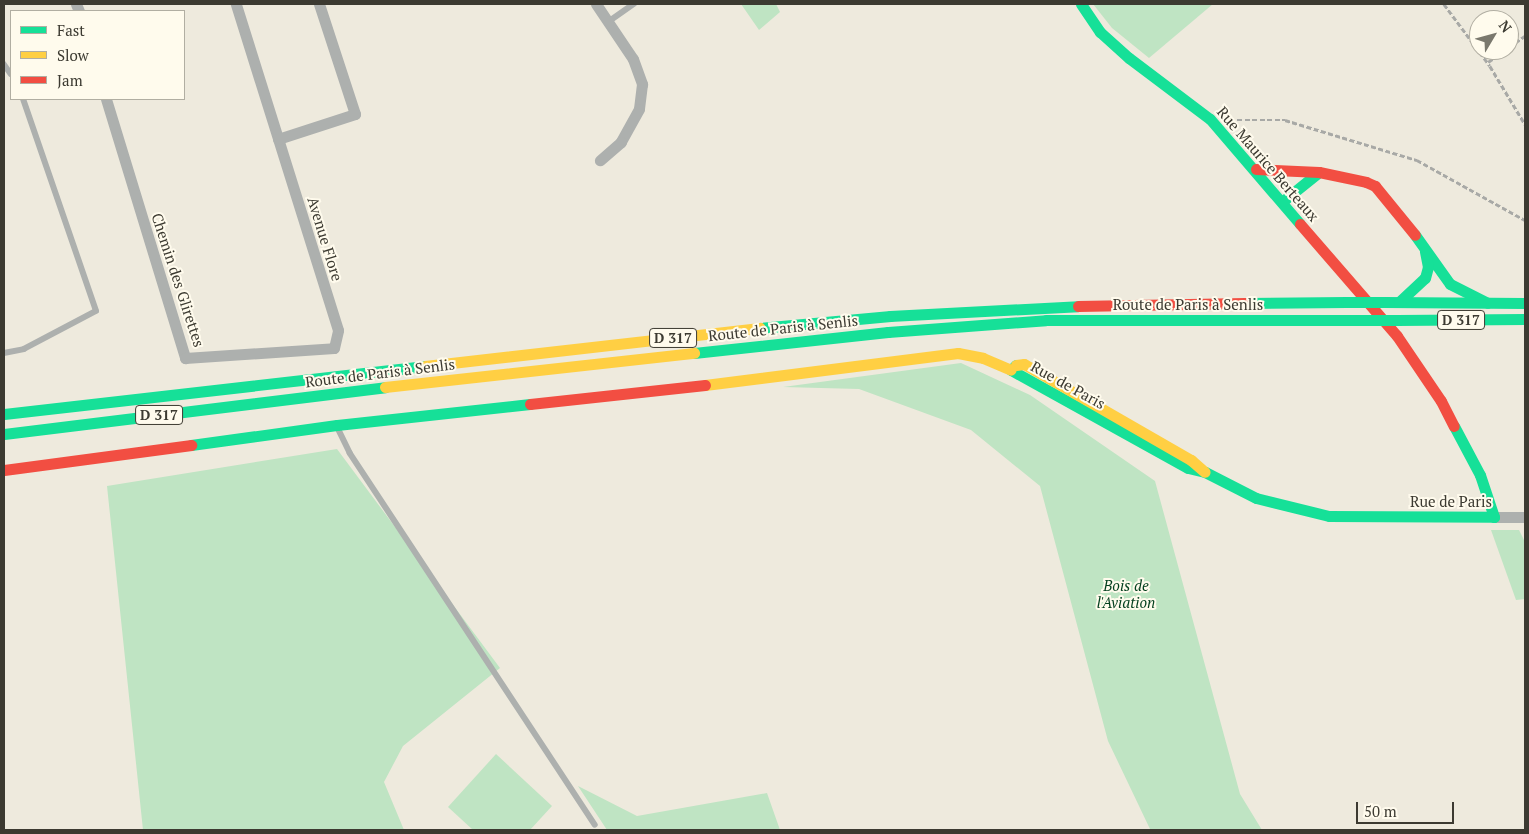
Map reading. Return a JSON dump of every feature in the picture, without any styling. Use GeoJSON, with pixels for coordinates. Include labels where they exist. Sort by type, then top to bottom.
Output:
{"type":"FeatureCollection","features":[{"type":"Feature","properties":{"kind":"main road","name":"Rue Maurice Berteaux"},"geometry":{"type":"LineString","coordinates":[[1081,4],[1100,32],[1129,58],[1210,119],[1256,169],[1339,270],[1397,336],[1441,401],[1461,438],[1480,475],[1494,517]]}},
{"type":"Feature","properties":{"kind":"main road"},"geometry":{"type":"LineString","coordinates":[[1256,169],[1320,172],[1366,182],[1374,186],[1400,214],[1450,284],[1488,303]]}},
{"type":"Feature","properties":{"kind":"main road"},"geometry":{"type":"LineString","coordinates":[[1283,201],[1320,172]]}},
{"type":"Feature","properties":{"kind":"main road"},"geometry":{"type":"LineString","coordinates":[[1399,302],[1409,295],[1425,278],[1428,267],[1425,251]]}},
{"type":"Feature","properties":{"kind":"main road","name":"Route de Paris à Senlis"},"geometry":{"type":"LineString","coordinates":[[4,414],[725,332],[890,316],[1047,307],[1175,303],[1399,302]]}},
{"type":"Feature","properties":{"kind":"main road","name":"D 317"},"geometry":{"type":"LineString","coordinates":[[1399,302],[1525,302]]}},
{"type":"Feature","properties":{"kind":"main road","name":"Route de Paris à Senlis"},"geometry":{"type":"LineString","coordinates":[[4,434],[486,375],[897,332],[1046,320],[1525,319]]}},
{"type":"Feature","properties":{"kind":"main road","name":"Rue de Paris"},"geometry":{"type":"LineString","coordinates":[[337,425],[669,389],[958,353],[983,358],[1012,370],[1016,365],[1024,364],[1191,460],[1205,472],[1256,498],[1329,516],[1494,517]]}},
{"type":"Feature","properties":{"kind":"main road"},"geometry":{"type":"LineString","coordinates":[[4,470],[337,425]]}},
{"type":"Feature","properties":{"kind":"street","name":"Avenue Flore"},"geometry":{"type":"LineString","coordinates":[[236,4],[338,330],[334,348]]}},
{"type":"Feature","properties":{"kind":"street"},"geometry":{"type":"LineString","coordinates":[[278,139],[355,114],[320,4]]}},
{"type":"Feature","properties":{"kind":"street"},"geometry":{"type":"LineString","coordinates":[[596,4],[633,59],[642,84],[639,109],[621,142],[600,160]]}},
{"type":"Feature","properties":{"kind":"street","name":"Chemin des Glirettes"},"geometry":{"type":"LineString","coordinates":[[106,100],[185,358],[334,348]]}},
{"type":"Feature","properties":{"kind":"street","name":"Rue de Paris"},"geometry":{"type":"LineString","coordinates":[[1494,517],[1525,520]]}},
{"type":"Feature","properties":{"kind":"lane"},"geometry":{"type":"LineString","coordinates":[[608,22],[634,4]]}},
{"type":"Feature","properties":{"kind":"lane"},"geometry":{"type":"LineString","coordinates":[[4,353],[24,348],[96,311],[22,100]]}},
{"type":"Feature","properties":{"kind":"lane"},"geometry":{"type":"LineString","coordinates":[[337,425],[350,453],[595,825]]}},
{"type":"Feature","properties":{"kind":"path"},"geometry":{"type":"LineString","coordinates":[[1444,4],[1488,62],[1525,124]]}},
{"type":"Feature","properties":{"kind":"path"},"geometry":{"type":"LineString","coordinates":[[1229,120],[1285,120],[1417,160],[1525,220]]}},
{"type":"Feature","properties":{"kind":"green space"},"geometry":{"type":"Polygon","coordinates":[[[741,4],[776,4],[780,12],[759,30],[741,4]]]}},
{"type":"Feature","properties":{"kind":"green space"},"geometry":{"type":"Polygon","coordinates":[[[1093,4],[1213,4],[1149,58],[1112,28],[1093,4]]]}},
{"type":"Feature","properties":{"kind":"green space","name":"Bois de l'Aviation"},"geometry":{"type":"Polygon","coordinates":[[[961,363],[1030,395],[1155,481],[1240,794],[1262,830],[1148,830],[1150,829],[1108,741],[1040,486],[971,430],[859,389],[783,387],[961,363]]]}},
{"type":"Feature","properties":{"kind":"green space"},"geometry":{"type":"Polygon","coordinates":[[[337,449],[500,668],[403,746],[384,782],[404,830],[143,830],[107,486],[337,449]]]}},
{"type":"Feature","properties":{"kind":"green space"},"geometry":{"type":"Polygon","coordinates":[[[1491,530],[1519,530],[1525,542],[1525,599],[1516,600],[1491,530]]]}},
{"type":"Feature","properties":{"kind":"green space"},"geometry":{"type":"Polygon","coordinates":[[[496,754],[552,806],[530,830],[473,830],[448,807],[496,754]]]}},
{"type":"Feature","properties":{"kind":"green space"},"geometry":{"type":"Polygon","coordinates":[[[578,786],[637,816],[767,793],[780,830],[607,830],[578,786]]]}},
{"type":"Feature","properties":{"kind":"traffic: fast"},"geometry":{"type":"LineString","coordinates":[[1081,4],[1100,32],[1129,58],[1210,119],[1300,224]]}},
{"type":"Feature","properties":{"kind":"traffic: fast"},"geometry":{"type":"LineString","coordinates":[[1283,201],[1319,172]]}},
{"type":"Feature","properties":{"kind":"traffic: fast"},"geometry":{"type":"LineString","coordinates":[[1415,235],[1450,284],[1488,303]]}},
{"type":"Feature","properties":{"kind":"traffic: fast"},"geometry":{"type":"LineString","coordinates":[[1399,302],[1425,278],[1428,267],[1425,251]]}},
{"type":"Feature","properties":{"kind":"traffic: fast"},"geometry":{"type":"LineString","coordinates":[[1245,303],[1346,302]]}},
{"type":"Feature","properties":{"kind":"traffic: fast"},"geometry":{"type":"LineString","coordinates":[[1346,302],[1384,302]]}},
{"type":"Feature","properties":{"kind":"traffic: fast"},"geometry":{"type":"LineString","coordinates":[[1384,302],[1525,303]]}},
{"type":"Feature","properties":{"kind":"traffic: fast"},"geometry":{"type":"LineString","coordinates":[[760,328],[890,316],[1078,306]]}},
{"type":"Feature","properties":{"kind":"traffic: fast"},"geometry":{"type":"LineString","coordinates":[[1397,320],[1525,319]]}},
{"type":"Feature","properties":{"kind":"traffic: fast"},"geometry":{"type":"LineString","coordinates":[[694,353],[888,332],[1046,320],[1359,320]]}},
{"type":"Feature","properties":{"kind":"traffic: fast"},"geometry":{"type":"LineString","coordinates":[[1359,320],[1397,320]]}},
{"type":"Feature","properties":{"kind":"traffic: fast"},"geometry":{"type":"LineString","coordinates":[[1016,365],[1011,370],[1188,468],[1205,472],[1256,498],[1329,516],[1494,517],[1480,475],[1454,426]]}},
{"type":"Feature","properties":{"kind":"traffic: fast"},"geometry":{"type":"LineString","coordinates":[[4,414],[425,366]]}},
{"type":"Feature","properties":{"kind":"traffic: fast"},"geometry":{"type":"LineString","coordinates":[[4,434],[385,387]]}},
{"type":"Feature","properties":{"kind":"traffic: fast"},"geometry":{"type":"LineString","coordinates":[[191,445],[337,425],[530,404]]}},
{"type":"Feature","properties":{"kind":"traffic: slow"},"geometry":{"type":"LineString","coordinates":[[425,366],[760,328]]}},
{"type":"Feature","properties":{"kind":"traffic: slow"},"geometry":{"type":"LineString","coordinates":[[385,387],[694,353]]}},
{"type":"Feature","properties":{"kind":"traffic: slow"},"geometry":{"type":"LineString","coordinates":[[705,385],[958,353],[983,358],[1011,370]]}},
{"type":"Feature","properties":{"kind":"traffic: slow"},"geometry":{"type":"LineString","coordinates":[[1016,365],[1024,364],[1191,460],[1205,472]]}},
{"type":"Feature","properties":{"kind":"traffic: jam"},"geometry":{"type":"LineString","coordinates":[[1256,169],[1319,172],[1366,182],[1375,186],[1415,235]]}},
{"type":"Feature","properties":{"kind":"traffic: jam"},"geometry":{"type":"LineString","coordinates":[[1300,224],[1397,336],[1441,401],[1454,426]]}},
{"type":"Feature","properties":{"kind":"traffic: jam"},"geometry":{"type":"LineString","coordinates":[[1078,306],[1245,303]]}},
{"type":"Feature","properties":{"kind":"traffic: jam"},"geometry":{"type":"LineString","coordinates":[[530,404],[705,385]]}},
{"type":"Feature","properties":{"kind":"traffic: jam"},"geometry":{"type":"LineString","coordinates":[[4,470],[191,445]]}}]}
